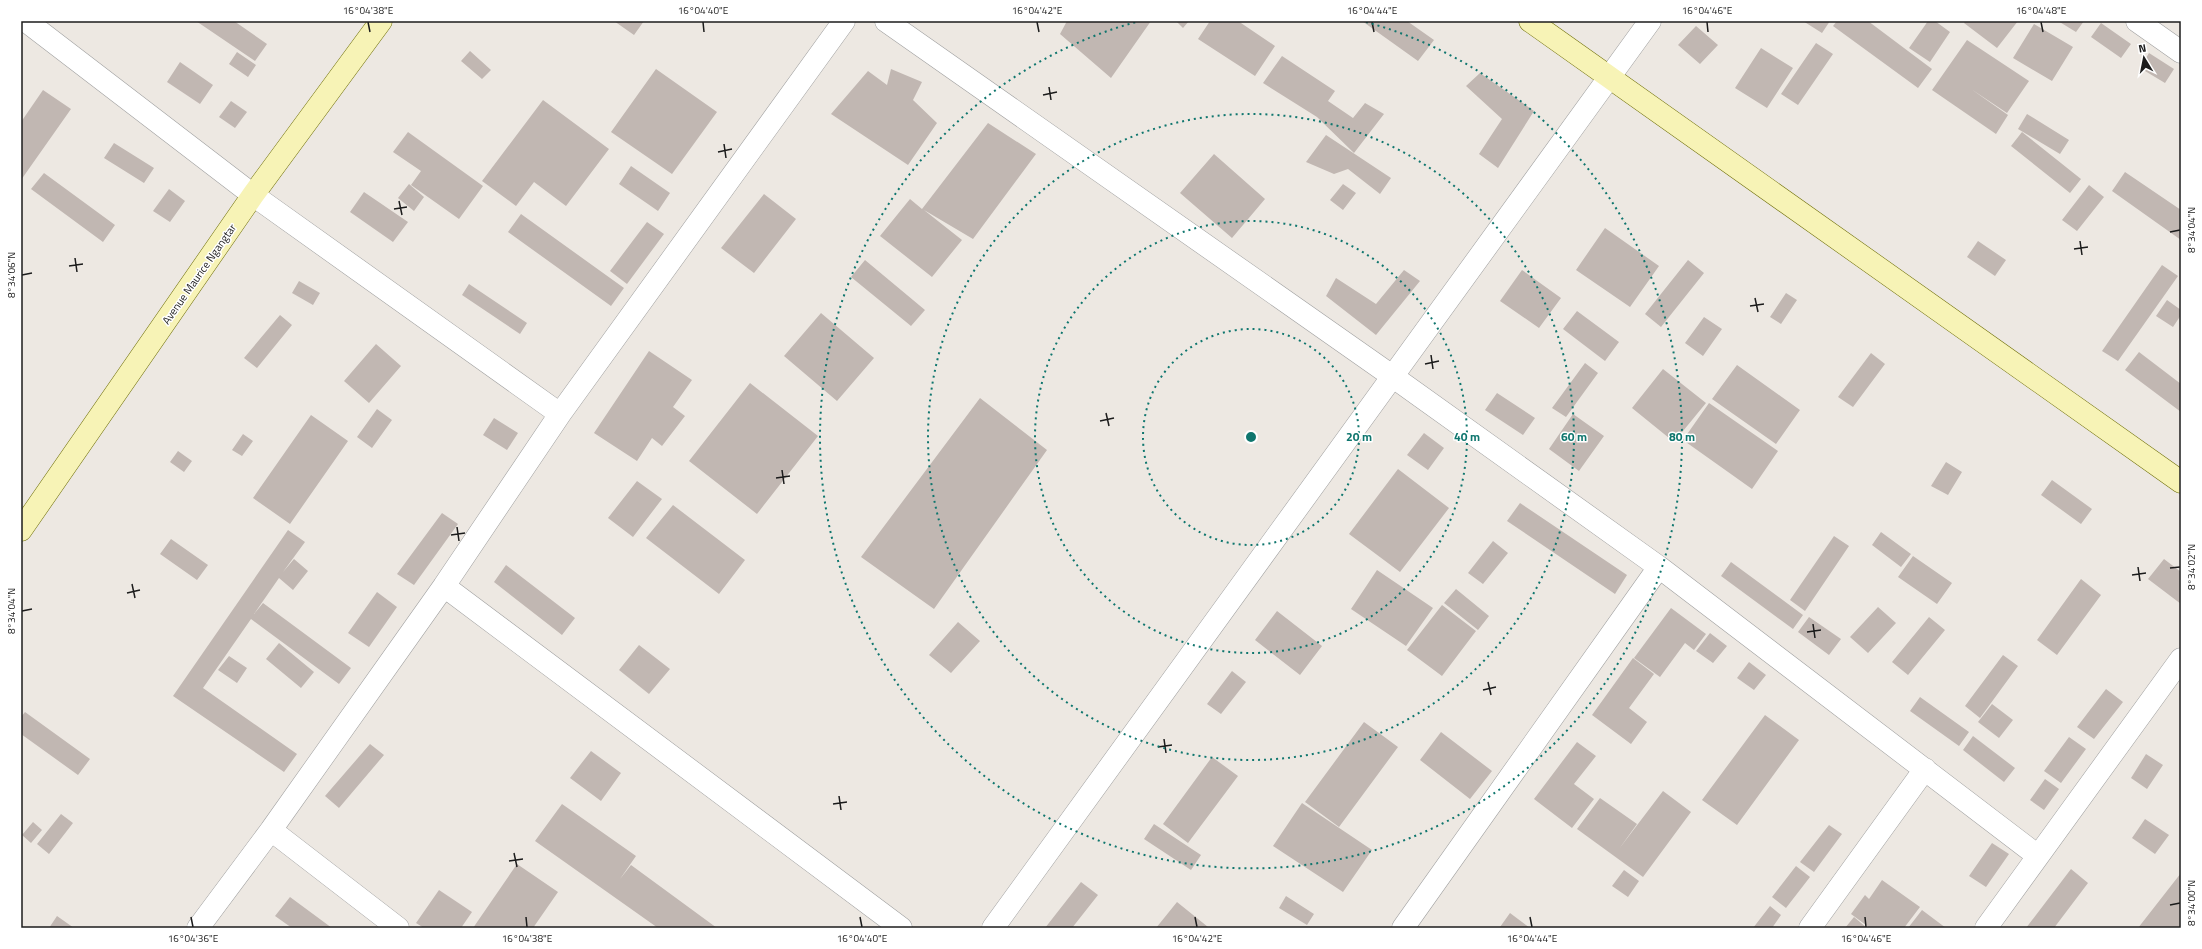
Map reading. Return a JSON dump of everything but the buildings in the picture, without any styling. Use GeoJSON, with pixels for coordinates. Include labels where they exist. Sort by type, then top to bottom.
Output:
{"type":"FeatureCollection","features":[{"type":"Feature","properties":{"kind":"street"},"geometry":{"type":"LineString","coordinates":[[26,21],[253,195],[560,414]]}},
{"type":"Feature","properties":{"kind":"street","name":"Avenue Maurice Ngangtar"},"geometry":{"type":"LineString","coordinates":[[21,530],[253,195],[381,21]]}},
{"type":"Feature","properties":{"kind":"street"},"geometry":{"type":"LineString","coordinates":[[198,928],[272,830],[444,586],[560,414],[844,21]]}},
{"type":"Feature","properties":{"kind":"street"},"geometry":{"type":"LineString","coordinates":[[886,21],[1392,376],[1659,567],[2038,856]]}},
{"type":"Feature","properties":{"kind":"street"},"geometry":{"type":"LineString","coordinates":[[1530,21],[2181,482]]}},
{"type":"Feature","properties":{"kind":"street"},"geometry":{"type":"LineString","coordinates":[[993,928],[1650,21]]}},
{"type":"Feature","properties":{"kind":"street"},"geometry":{"type":"LineString","coordinates":[[2137,21],[2181,52]]}},
{"type":"Feature","properties":{"kind":"street"},"geometry":{"type":"LineString","coordinates":[[1403,928],[1659,567]]}},
{"type":"Feature","properties":{"kind":"street"},"geometry":{"type":"LineString","coordinates":[[444,586],[900,928]]}},
{"type":"Feature","properties":{"kind":"street"},"geometry":{"type":"LineString","coordinates":[[1986,928],[2181,660]]}},
{"type":"Feature","properties":{"kind":"street"},"geometry":{"type":"LineString","coordinates":[[1810,928],[1925,769]]}},
{"type":"Feature","properties":{"kind":"street"},"geometry":{"type":"LineString","coordinates":[[272,830],[398,928]]}}]}
